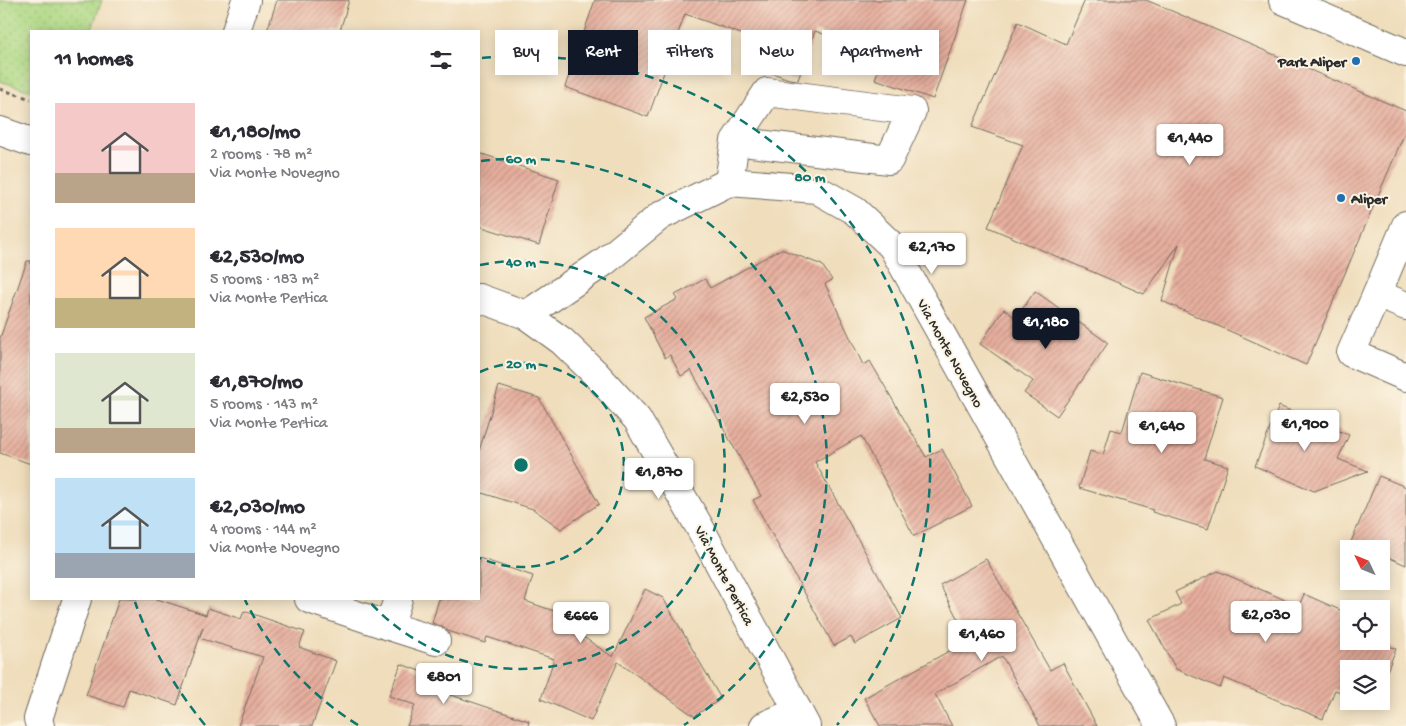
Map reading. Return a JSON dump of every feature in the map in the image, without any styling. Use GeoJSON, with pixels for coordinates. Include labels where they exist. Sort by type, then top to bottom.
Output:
{"type":"FeatureCollection","features":[{"type":"Feature","properties":{"kind":"street"},"geometry":{"type":"LineString","coordinates":[[236,30],[246,0]]}},
{"type":"Feature","properties":{"kind":"street"},"geometry":{"type":"LineString","coordinates":[[1283,0],[1406,54]]}},
{"type":"Feature","properties":{"kind":"street"},"geometry":{"type":"LineString","coordinates":[[526,315],[604,262],[660,216],[729,182],[735,141],[767,92],[912,111],[889,160],[735,141]]}},
{"type":"Feature","properties":{"kind":"street"},"geometry":{"type":"LineString","coordinates":[[0,131],[30,142]]}},
{"type":"Feature","properties":{"kind":"street","name":"Via Monte Novegno"},"geometry":{"type":"LineString","coordinates":[[729,182],[816,189],[855,211],[892,246],[1162,726]]}},
{"type":"Feature","properties":{"kind":"street"},"geometry":{"type":"LineString","coordinates":[[1406,225],[1351,352],[1406,377]]}},
{"type":"Feature","properties":{"kind":"street"},"geometry":{"type":"LineString","coordinates":[[1377,294],[1406,306]]}},
{"type":"Feature","properties":{"kind":"street","name":"Via Monte Pertica"},"geometry":{"type":"LineString","coordinates":[[480,298],[526,315],[562,341],[637,419],[699,526],[802,718]]}},
{"type":"Feature","properties":{"kind":"street"},"geometry":{"type":"LineString","coordinates":[[40,726],[38,719],[78,600]]}},
{"type":"Feature","properties":{"kind":"street"},"geometry":{"type":"LineString","coordinates":[[313,600],[436,641]]}},
{"type":"Feature","properties":{"kind":"street"},"geometry":{"type":"LineString","coordinates":[[390,626],[398,600]]}},
{"type":"Feature","properties":{"kind":"street"},"geometry":{"type":"LineString","coordinates":[[764,726],[802,718]]}},
{"type":"Feature","properties":{"kind":"path"},"geometry":{"type":"LineString","coordinates":[[0,88],[30,99]]}},
{"type":"Feature","properties":{"kind":"green space"},"geometry":{"type":"Polygon","coordinates":[[[0,0],[102,0],[91,30],[30,30],[30,91],[0,81],[0,0]]]}},
{"type":"Feature","properties":{"kind":"building"},"geometry":{"type":"Polygon","coordinates":[[[277,0],[349,0],[340,30],[267,30],[277,0]]]}},
{"type":"Feature","properties":{"kind":"building"},"geometry":{"type":"Polygon","coordinates":[[[595,0],[968,0],[933,99],[875,79],[876,75],[939,75],[939,30],[822,30],[822,33],[815,31],[812,40],[812,30],[741,30],[741,34],[685,14],[679,30],[648,30],[648,75],[663,75],[648,117],[565,87],[569,75],[638,75],[638,30],[585,30],[595,0]]]}},
{"type":"Feature","properties":{"kind":"building"},"geometry":{"type":"Polygon","coordinates":[[[1085,0],[1146,0],[1406,111],[1406,130],[1306,365],[1162,301],[1179,244],[1144,294],[988,227],[1023,145],[972,127],[1018,22],[1066,44],[1085,0]]]}},
{"type":"Feature","properties":{"kind":"building"},"geometry":{"type":"Polygon","coordinates":[[[778,75],[800,75],[798,80],[778,75]]]}},
{"type":"Feature","properties":{"kind":"building"},"geometry":{"type":"Polygon","coordinates":[[[480,153],[559,179],[539,245],[480,226],[480,153]]]}},
{"type":"Feature","properties":{"kind":"building"},"geometry":{"type":"Polygon","coordinates":[[[781,249],[822,265],[832,280],[825,284],[863,365],[870,361],[926,457],[942,449],[972,506],[914,536],[861,436],[815,462],[902,618],[855,644],[851,637],[834,646],[753,500],[761,496],[691,370],[681,376],[670,355],[665,358],[644,317],[678,299],[675,295],[705,279],[710,288],[781,249]]]}},
{"type":"Feature","properties":{"kind":"building"},"geometry":{"type":"Polygon","coordinates":[[[27,261],[30,261],[30,464],[0,453],[0,338],[27,261]]]}},
{"type":"Feature","properties":{"kind":"building"},"geometry":{"type":"Polygon","coordinates":[[[1035,291],[1108,343],[1057,416],[1024,393],[1033,381],[980,344],[1004,309],[1016,318],[1035,291]]]}},
{"type":"Feature","properties":{"kind":"building"},"geometry":{"type":"Polygon","coordinates":[[[1140,372],[1223,397],[1204,459],[1228,466],[1208,529],[1079,488],[1090,451],[1103,455],[1111,429],[1122,432],[1140,372]]]}},
{"type":"Feature","properties":{"kind":"building"},"geometry":{"type":"Polygon","coordinates":[[[499,386],[539,398],[599,504],[561,529],[533,509],[480,492],[480,448],[499,386]]]}},
{"type":"Feature","properties":{"kind":"building"},"geometry":{"type":"Polygon","coordinates":[[[1279,406],[1349,435],[1338,459],[1368,471],[1314,491],[1255,466],[1279,406]]]}},
{"type":"Feature","properties":{"kind":"building"},"geometry":{"type":"Polygon","coordinates":[[[1379,476],[1406,487],[1406,565],[1390,558],[1390,540],[1352,540],[1379,476]]]}},
{"type":"Feature","properties":{"kind":"building"},"geometry":{"type":"Polygon","coordinates":[[[480,558],[533,576],[525,601],[560,613],[558,620],[613,657],[645,589],[663,598],[721,699],[694,716],[618,662],[591,721],[541,699],[554,659],[487,637],[485,643],[448,631],[432,623],[439,600],[480,600],[480,558]]]}},
{"type":"Feature","properties":{"kind":"building"},"geometry":{"type":"Polygon","coordinates":[[[986,559],[1050,670],[1063,663],[1097,726],[1040,726],[1002,656],[935,694],[952,726],[880,726],[864,698],[960,645],[958,642],[967,637],[940,585],[986,559]]]}},
{"type":"Feature","properties":{"kind":"building"},"geometry":{"type":"Polygon","coordinates":[[[1218,571],[1299,606],[1304,594],[1340,610],[1340,650],[1390,650],[1390,646],[1396,649],[1390,664],[1390,660],[1340,660],[1340,692],[1335,690],[1323,719],[1224,678],[1220,688],[1176,669],[1149,620],[1181,604],[1175,592],[1218,571]]]}},
{"type":"Feature","properties":{"kind":"building"},"geometry":{"type":"Polygon","coordinates":[[[119,600],[160,600],[206,615],[208,608],[241,619],[244,611],[305,632],[299,647],[336,661],[312,726],[238,726],[263,657],[199,638],[177,705],[129,689],[123,707],[86,695],[119,600]]]}},
{"type":"Feature","properties":{"kind":"building"},"geometry":{"type":"Polygon","coordinates":[[[401,664],[425,673],[421,685],[529,721],[528,726],[407,726],[415,705],[389,696],[401,664]]]}},
{"type":"Feature","properties":{"kind":"place","name":"Park Aliper"},"geometry":{"type":"Point","coordinates":[1356,61]}},
{"type":"Feature","properties":{"kind":"place","name":"Aliper"},"geometry":{"type":"Point","coordinates":[1341,198]}}]}
